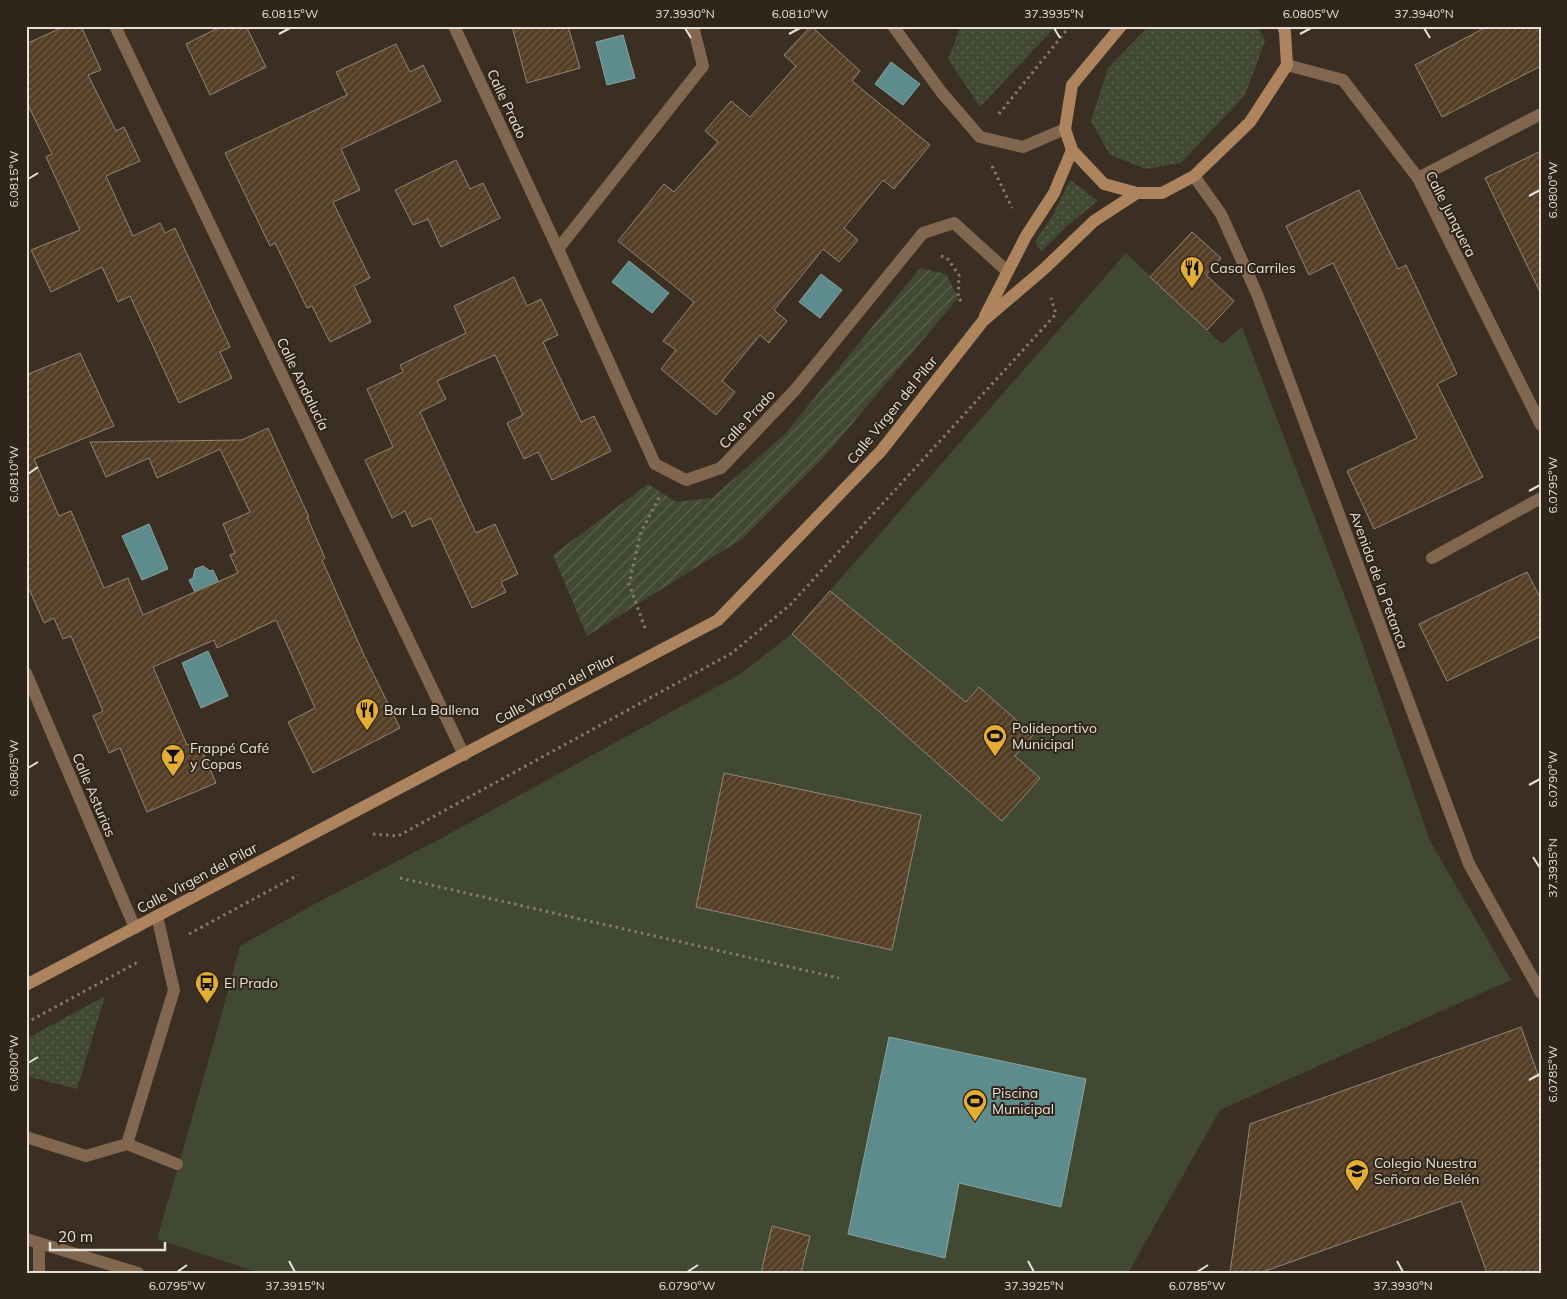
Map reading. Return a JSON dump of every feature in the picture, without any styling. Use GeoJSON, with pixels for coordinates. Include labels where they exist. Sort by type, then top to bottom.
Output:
{"type":"FeatureCollection","features":[{"type":"Feature","properties":{"kind":"main road"},"geometry":{"type":"LineString","coordinates":[[1121,26],[1072,85],[1065,129],[1072,150],[1104,184],[1137,192],[1162,193],[1194,176],[1250,122],[1287,65],[1285,32],[1282,26]]}},
{"type":"Feature","properties":{"kind":"main road","name":"Calle Virgen del Pilar"},"geometry":{"type":"LineString","coordinates":[[26,985],[718,620],[881,451],[983,320],[1026,236],[1054,193],[1072,150]]}},
{"type":"Feature","properties":{"kind":"main road","name":"Calle Virgen del Pilar"},"geometry":{"type":"LineString","coordinates":[[983,320],[1044,269],[1094,221],[1137,192]]}},
{"type":"Feature","properties":{"kind":"street","name":"Calle Andalucía"},"geometry":{"type":"LineString","coordinates":[[115,26],[464,754]]}},
{"type":"Feature","properties":{"kind":"street","name":"Calle Prado"},"geometry":{"type":"LineString","coordinates":[[454,26],[558,249],[655,464],[686,480],[721,468],[795,390],[924,233],[954,223],[1008,272]]}},
{"type":"Feature","properties":{"kind":"street"},"geometry":{"type":"LineString","coordinates":[[558,249],[703,66],[693,26]]}},
{"type":"Feature","properties":{"kind":"street"},"geometry":{"type":"LineString","coordinates":[[893,26],[942,93],[980,137],[1023,147],[1065,129]]}},
{"type":"Feature","properties":{"kind":"street","name":"Calle Junquera"},"geometry":{"type":"LineString","coordinates":[[1287,65],[1343,80],[1418,178],[1541,425]]}},
{"type":"Feature","properties":{"kind":"street"},"geometry":{"type":"LineString","coordinates":[[1418,178],[1541,114]]}},
{"type":"Feature","properties":{"kind":"street","name":"Avenida de la Petanca"},"geometry":{"type":"LineString","coordinates":[[1194,176],[1221,214],[1257,294],[1469,864],[1541,993]]}},
{"type":"Feature","properties":{"kind":"street"},"geometry":{"type":"LineString","coordinates":[[1432,558],[1541,498]]}},
{"type":"Feature","properties":{"kind":"street","name":"Calle Asturias"},"geometry":{"type":"LineString","coordinates":[[26,673],[135,928]]}},
{"type":"Feature","properties":{"kind":"street"},"geometry":{"type":"LineString","coordinates":[[127,1144],[174,990],[157,916]]}},
{"type":"Feature","properties":{"kind":"street"},"geometry":{"type":"LineString","coordinates":[[26,1137],[86,1156],[127,1144],[177,1164]]}},
{"type":"Feature","properties":{"kind":"street"},"geometry":{"type":"LineString","coordinates":[[26,1239],[138,1273]]}},
{"type":"Feature","properties":{"kind":"street"},"geometry":{"type":"LineString","coordinates":[[39,1243],[39,1273]]}},
{"type":"Feature","properties":{"kind":"path"},"geometry":{"type":"LineString","coordinates":[[1026,236],[995,173],[980,137],[1070,26]]}},
{"type":"Feature","properties":{"kind":"path"},"geometry":{"type":"LineString","coordinates":[[916,243],[928,253],[947,258],[959,275],[958,298],[983,320]]}},
{"type":"Feature","properties":{"kind":"path"},"geometry":{"type":"LineString","coordinates":[[365,838],[374,834],[398,836],[681,681],[732,653],[790,605],[1056,314],[1044,269]]}},
{"type":"Feature","properties":{"kind":"path"},"geometry":{"type":"LineString","coordinates":[[654,654],[629,584],[641,532],[672,473]]}},
{"type":"Feature","properties":{"kind":"path"},"geometry":{"type":"LineString","coordinates":[[26,1023],[306,870]]}},
{"type":"Feature","properties":{"kind":"path"},"geometry":{"type":"LineString","coordinates":[[400,878],[839,978]]}},
{"type":"Feature","properties":{"kind":"green space"},"geometry":{"type":"Polygon","coordinates":[[[961,26],[1056,26],[980,107],[948,59],[961,26]]]}},
{"type":"Feature","properties":{"kind":"green space"},"geometry":{"type":"Polygon","coordinates":[[[1149,26],[1258,26],[1265,41],[1245,95],[1181,163],[1146,169],[1110,155],[1091,121],[1108,68],[1149,26]]]}},
{"type":"Feature","properties":{"kind":"green space"},"geometry":{"type":"Polygon","coordinates":[[[1070,180],[1098,201],[1068,225],[1041,252],[1035,242],[1054,213],[1070,180]]]}},
{"type":"Feature","properties":{"kind":"green space","name":"Polideportivo Municipal"},"geometry":{"type":"Polygon","coordinates":[[[1126,253],[1222,344],[1242,327],[1356,626],[1430,841],[1511,980],[1220,1110],[1128,1273],[260,1273],[157,1239],[240,946],[311,906],[438,840],[740,674],[792,634],[1126,253]]]}},
{"type":"Feature","properties":{"kind":"green space"},"geometry":{"type":"Polygon","coordinates":[[[920,268],[946,274],[958,298],[824,457],[743,538],[587,636],[553,555],[648,484],[676,502],[712,498],[785,434],[920,268]]]}},
{"type":"Feature","properties":{"kind":"green space"},"geometry":{"type":"Polygon","coordinates":[[[105,996],[77,1089],[26,1076],[26,1039],[105,996]]]}},
{"type":"Feature","properties":{"kind":"water"},"geometry":{"type":"Polygon","coordinates":[[[623,35],[635,78],[607,85],[596,42],[623,35]]]}},
{"type":"Feature","properties":{"kind":"water"},"geometry":{"type":"Polygon","coordinates":[[[891,62],[920,84],[903,105],[875,84],[891,62]]]}},
{"type":"Feature","properties":{"kind":"water"},"geometry":{"type":"Polygon","coordinates":[[[629,261],[669,293],[652,313],[612,282],[629,261]]]}},
{"type":"Feature","properties":{"kind":"water"},"geometry":{"type":"Polygon","coordinates":[[[821,274],[842,290],[820,318],[799,302],[821,274]]]}},
{"type":"Feature","properties":{"kind":"water"},"geometry":{"type":"Polygon","coordinates":[[[149,524],[168,569],[142,580],[122,536],[149,524]]]}},
{"type":"Feature","properties":{"kind":"water"},"geometry":{"type":"Polygon","coordinates":[[[203,566],[210,571],[213,570],[233,612],[209,621],[189,580],[193,578],[195,569],[203,566]]]}},
{"type":"Feature","properties":{"kind":"water"},"geometry":{"type":"Polygon","coordinates":[[[208,651],[228,696],[201,708],[182,663],[208,651]]]}},
{"type":"Feature","properties":{"kind":"water","name":"Piscina Municipal"},"geometry":{"type":"Polygon","coordinates":[[[889,1037],[1086,1079],[1061,1207],[959,1183],[945,1258],[848,1234],[889,1037]]]}},
{"type":"Feature","properties":{"kind":"building"},"geometry":{"type":"Polygon","coordinates":[[[65,26],[81,26],[101,70],[88,75],[116,131],[124,127],[140,161],[106,176],[133,236],[160,223],[165,233],[175,228],[230,347],[220,352],[232,378],[179,403],[130,296],[118,302],[102,267],[51,292],[31,250],[80,230],[46,157],[52,154],[26,101],[26,44],[65,26]]]}},
{"type":"Feature","properties":{"kind":"building"},"geometry":{"type":"Polygon","coordinates":[[[222,26],[246,26],[266,67],[210,95],[186,44],[222,26]]]}},
{"type":"Feature","properties":{"kind":"building"},"geometry":{"type":"Polygon","coordinates":[[[512,26],[568,26],[580,68],[527,83],[512,26]]]}},
{"type":"Feature","properties":{"kind":"building"},"geometry":{"type":"Polygon","coordinates":[[[811,26],[860,71],[852,81],[930,145],[894,189],[883,180],[844,228],[858,240],[839,262],[823,249],[774,310],[787,321],[769,343],[760,335],[722,381],[735,392],[716,415],[661,369],[676,350],[663,341],[694,302],[618,241],[664,184],[674,192],[718,142],[705,131],[731,101],[750,117],[796,66],[784,55],[811,26]]]}},
{"type":"Feature","properties":{"kind":"building"},"geometry":{"type":"Polygon","coordinates":[[[1488,26],[1541,26],[1541,66],[1442,117],[1415,65],[1488,26]]]}},
{"type":"Feature","properties":{"kind":"building"},"geometry":{"type":"Polygon","coordinates":[[[396,44],[410,72],[423,65],[441,101],[341,149],[360,190],[333,202],[370,278],[354,286],[371,322],[330,342],[312,306],[307,308],[275,243],[270,246],[225,153],[347,95],[336,72],[396,44]]]}},
{"type":"Feature","properties":{"kind":"building"},"geometry":{"type":"Polygon","coordinates":[[[1541,151],[1541,294],[1485,178],[1541,151]]]}},
{"type":"Feature","properties":{"kind":"building"},"geometry":{"type":"Polygon","coordinates":[[[456,160],[470,189],[483,183],[500,218],[441,247],[428,219],[413,225],[395,190],[456,160]]]}},
{"type":"Feature","properties":{"kind":"building"},"geometry":{"type":"Polygon","coordinates":[[[1359,190],[1398,269],[1406,265],[1457,374],[1437,384],[1483,477],[1374,529],[1347,471],[1417,438],[1333,263],[1309,275],[1286,226],[1359,190]]]}},
{"type":"Feature","properties":{"kind":"building","name":"Casa Carriles"},"geometry":{"type":"Polygon","coordinates":[[[1192,232],[1221,258],[1206,275],[1234,301],[1207,330],[1150,277],[1192,232]]]}},
{"type":"Feature","properties":{"kind":"building"},"geometry":{"type":"Polygon","coordinates":[[[514,277],[527,306],[541,299],[558,335],[543,342],[581,422],[594,416],[611,451],[552,480],[538,452],[524,459],[507,423],[523,415],[495,355],[437,381],[446,399],[420,412],[476,533],[495,524],[518,574],[501,582],[506,592],[472,608],[431,518],[412,527],[405,511],[392,518],[365,460],[393,447],[367,389],[403,372],[400,365],[466,333],[454,306],[514,277]]]}},
{"type":"Feature","properties":{"kind":"building"},"geometry":{"type":"Polygon","coordinates":[[[80,353],[114,426],[34,459],[59,516],[71,511],[104,588],[128,578],[143,615],[238,573],[230,555],[235,553],[223,524],[250,512],[220,449],[157,478],[149,458],[106,477],[90,442],[242,440],[268,428],[309,517],[307,517],[325,558],[322,560],[363,653],[400,728],[313,773],[288,722],[315,708],[276,620],[217,648],[214,640],[153,667],[187,745],[192,743],[196,751],[201,748],[216,783],[147,812],[120,748],[109,753],[93,716],[103,711],[71,636],[63,639],[54,618],[44,623],[26,582],[26,375],[80,353]]]}},
{"type":"Feature","properties":{"kind":"building"},"geometry":{"type":"Polygon","coordinates":[[[1527,572],[1541,599],[1541,636],[1447,681],[1419,624],[1527,572]]]}},
{"type":"Feature","properties":{"kind":"building"},"geometry":{"type":"Polygon","coordinates":[[[830,591],[966,702],[979,687],[1033,735],[1015,756],[1040,778],[1002,821],[792,634],[830,591]]]}},
{"type":"Feature","properties":{"kind":"building"},"geometry":{"type":"Polygon","coordinates":[[[724,773],[921,815],[892,950],[696,907],[724,773]]]}},
{"type":"Feature","properties":{"kind":"building","name":"Colegio Nuestra Señora de Belén"},"geometry":{"type":"Polygon","coordinates":[[[1521,1027],[1541,1083],[1541,1273],[1487,1273],[1461,1201],[1260,1273],[1230,1273],[1250,1124],[1521,1027]]]}},
{"type":"Feature","properties":{"kind":"building"},"geometry":{"type":"Polygon","coordinates":[[[772,1226],[810,1236],[801,1273],[761,1273],[772,1226]]]}},
{"type":"Feature","properties":{"kind":"place","name":"Casa Carriles"},"geometry":{"type":"Point","coordinates":[1192,289]}},
{"type":"Feature","properties":{"kind":"place","name":"Bar La Ballena"},"geometry":{"type":"Point","coordinates":[367,731]}},
{"type":"Feature","properties":{"kind":"place","name":"Polideportivo Municipal"},"geometry":{"type":"Point","coordinates":[995,757]}},
{"type":"Feature","properties":{"kind":"place","name":"Frappé Café y Copas"},"geometry":{"type":"Point","coordinates":[173,777]}},
{"type":"Feature","properties":{"kind":"place","name":"El Prado"},"geometry":{"type":"Point","coordinates":[207,1004]}},
{"type":"Feature","properties":{"kind":"place","name":"Piscina Municipal"},"geometry":{"type":"Point","coordinates":[975,1122]}},
{"type":"Feature","properties":{"kind":"place","name":"Colegio Nuestra Señora de Belén"},"geometry":{"type":"Point","coordinates":[1357,1192]}}]}
